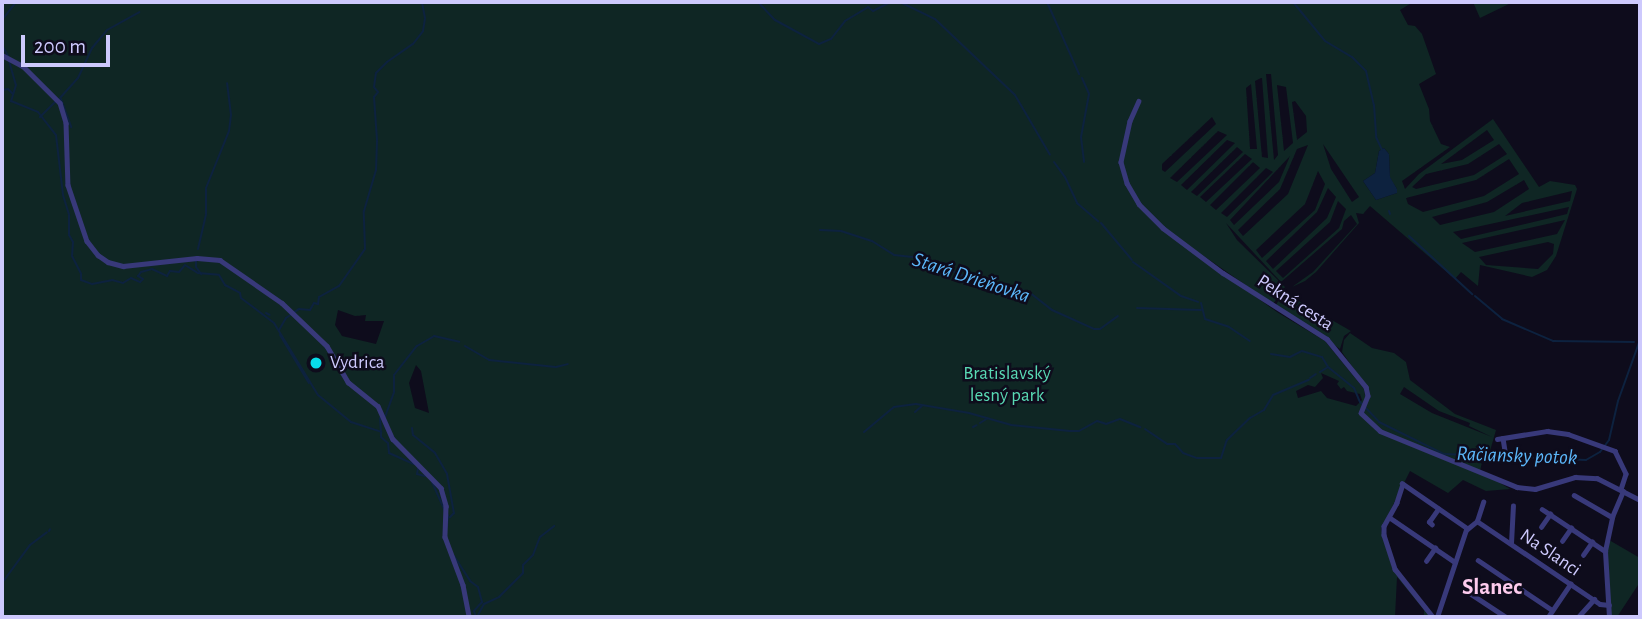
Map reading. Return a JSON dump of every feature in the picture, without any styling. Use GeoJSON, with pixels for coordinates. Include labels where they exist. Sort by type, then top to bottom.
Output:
{"type":"FeatureCollection","features":[{"type":"Feature","properties":{"kind":"street"},"geometry":{"type":"LineString","coordinates":[[2,55],[23,66],[62,105],[66,123],[68,184],[87,241],[98,255],[108,262],[123,266],[190,258],[220,260],[272,294],[327,346],[348,382],[378,406],[397,443],[435,479],[443,493],[444,537],[463,584],[469,617]]}},
{"type":"Feature","properties":{"kind":"street","name":"Pekná cesta"},"geometry":{"type":"LineString","coordinates":[[1139,101],[1130,121],[1121,162],[1139,204],[1163,228],[1223,272],[1327,340],[1364,384],[1368,394],[1362,415],[1387,436],[1517,487],[1535,489],[1581,477],[1601,479],[1640,500]]}},
{"type":"Feature","properties":{"kind":"street"},"geometry":{"type":"LineString","coordinates":[[1505,451],[1500,439],[1546,431],[1568,434],[1600,448],[1615,451],[1626,474],[1624,491],[1612,517],[1605,551],[1609,617]]}},
{"type":"Feature","properties":{"kind":"street"},"geometry":{"type":"LineString","coordinates":[[1435,617],[1392,564],[1383,530],[1402,484],[1467,528]]}},
{"type":"Feature","properties":{"kind":"street"},"geometry":{"type":"LineString","coordinates":[[1574,495],[1612,517]]}},
{"type":"Feature","properties":{"kind":"street"},"geometry":{"type":"LineString","coordinates":[[1435,617],[1467,528],[1477,520],[1483,502]]}},
{"type":"Feature","properties":{"kind":"street"},"geometry":{"type":"LineString","coordinates":[[1511,543],[1513,506]]}},
{"type":"Feature","properties":{"kind":"street"},"geometry":{"type":"LineString","coordinates":[[1432,525],[1429,523],[1438,508]]}},
{"type":"Feature","properties":{"kind":"street"},"geometry":{"type":"LineString","coordinates":[[1542,509],[1605,551]]}},
{"type":"Feature","properties":{"kind":"street"},"geometry":{"type":"LineString","coordinates":[[1541,527],[1550,514]]}},
{"type":"Feature","properties":{"kind":"street"},"geometry":{"type":"LineString","coordinates":[[1389,517],[1455,562]]}},
{"type":"Feature","properties":{"kind":"street","name":"Na Slanci"},"geometry":{"type":"LineString","coordinates":[[1477,520],[1570,584],[1609,605]]}},
{"type":"Feature","properties":{"kind":"street"},"geometry":{"type":"LineString","coordinates":[[1562,541],[1571,528]]}},
{"type":"Feature","properties":{"kind":"street"},"geometry":{"type":"LineString","coordinates":[[1583,555],[1592,542]]}},
{"type":"Feature","properties":{"kind":"street"},"geometry":{"type":"LineString","coordinates":[[1426,561],[1435,548]]}},
{"type":"Feature","properties":{"kind":"street"},"geometry":{"type":"LineString","coordinates":[[1478,560],[1552,610]]}},
{"type":"Feature","properties":{"kind":"street"},"geometry":{"type":"LineString","coordinates":[[1548,617],[1570,584]]}},
{"type":"Feature","properties":{"kind":"street"},"geometry":{"type":"LineString","coordinates":[[1465,590],[1506,617]]}},
{"type":"Feature","properties":{"kind":"street"},"geometry":{"type":"LineString","coordinates":[[1578,617],[1594,599]]}},
{"type":"Feature","properties":{"kind":"green space","name":"Bratislavský lesný park"},"geometry":{"type":"Polygon","coordinates":[[[2,2],[1413,2],[1400,10],[1408,25],[1415,26],[1422,34],[1436,74],[1419,84],[1429,109],[1430,121],[1441,144],[1450,147],[1402,181],[1405,189],[1419,174],[1493,119],[1539,187],[1550,181],[1575,185],[1577,189],[1556,256],[1547,270],[1532,277],[1480,265],[1478,286],[1461,272],[1455,279],[1370,206],[1363,214],[1356,213],[1359,223],[1316,272],[1292,287],[1313,272],[1357,224],[1351,215],[1344,221],[1342,229],[1281,282],[1226,223],[1237,240],[1285,287],[1273,304],[1198,252],[1199,256],[1277,312],[1325,341],[1364,389],[1366,402],[1368,389],[1342,352],[1344,340],[1350,333],[1372,348],[1394,353],[1406,362],[1410,380],[1455,414],[1496,430],[1488,458],[1483,458],[1480,471],[1510,489],[1486,491],[1463,480],[1448,493],[1410,471],[1381,529],[1392,567],[1432,617],[1424,617],[1424,610],[1397,577],[1395,617],[2,617],[2,2]],[[1266,74],[1274,160],[1278,155],[1271,74],[1266,74]],[[1262,78],[1255,81],[1262,157],[1268,158],[1262,78]],[[1251,84],[1246,88],[1250,149],[1257,149],[1251,84]],[[1277,85],[1284,151],[1293,143],[1286,87],[1277,85]],[[1295,101],[1292,102],[1297,140],[1307,132],[1306,116],[1295,101]],[[1212,117],[1162,164],[1162,170],[1165,172],[1216,124],[1212,117]],[[1487,130],[1441,164],[1462,160],[1494,140],[1487,130]],[[1218,131],[1170,178],[1177,182],[1227,135],[1218,131]],[[1227,140],[1181,185],[1187,190],[1235,143],[1227,140]],[[1323,144],[1331,169],[1352,202],[1359,197],[1323,144]],[[1499,144],[1468,164],[1426,174],[1412,187],[1416,189],[1474,175],[1507,154],[1499,144]],[[1308,145],[1297,149],[1280,189],[1238,230],[1243,236],[1288,194],[1308,145]],[[1237,147],[1191,192],[1197,196],[1243,152],[1237,147]],[[1384,148],[1379,151],[1375,173],[1363,181],[1376,200],[1397,193],[1390,178],[1389,154],[1384,148]],[[1245,154],[1200,197],[1206,202],[1252,159],[1245,154]],[[1290,156],[1230,220],[1234,225],[1279,182],[1290,156]],[[1509,159],[1476,180],[1406,198],[1408,204],[1423,212],[1484,196],[1519,174],[1509,159]],[[1253,162],[1210,205],[1216,210],[1260,168],[1253,162]],[[1266,168],[1221,213],[1227,217],[1273,172],[1266,168]],[[1318,171],[1305,204],[1256,250],[1262,258],[1315,210],[1325,184],[1318,171]],[[1524,180],[1487,202],[1432,217],[1440,225],[1494,212],[1529,189],[1524,180]],[[1328,188],[1317,212],[1266,261],[1273,269],[1327,218],[1336,197],[1328,188]],[[1572,191],[1522,203],[1505,216],[1570,201],[1572,191]],[[1338,201],[1330,222],[1276,271],[1283,278],[1339,228],[1346,209],[1338,201]],[[1569,207],[1453,232],[1461,239],[1567,214],[1569,207]],[[1565,220],[1462,243],[1475,252],[1557,234],[1565,220]],[[1548,242],[1479,257],[1486,265],[1538,269],[1553,254],[1554,244],[1548,242]],[[338,310],[335,325],[342,336],[376,344],[384,321],[365,321],[366,315],[355,316],[338,310]],[[416,365],[409,383],[415,408],[429,413],[421,371],[416,365]],[[1321,373],[1323,378],[1315,387],[1308,385],[1296,391],[1298,398],[1321,391],[1327,398],[1356,406],[1362,400],[1360,394],[1347,391],[1344,387],[1341,389],[1337,384],[1339,381],[1321,373]],[[1404,387],[1400,394],[1432,413],[1492,437],[1469,426],[1470,423],[1439,411],[1404,387]]]}},
{"type":"Feature","properties":{"kind":"green space"},"geometry":{"type":"Polygon","coordinates":[[[1473,2],[1510,2],[1511,3],[1480,18],[1473,2]]]}},
{"type":"Feature","properties":{"kind":"green space"},"geometry":{"type":"Polygon","coordinates":[[[1283,292],[1351,331],[1344,336],[1340,349],[1276,305],[1283,292]]]}},
{"type":"Feature","properties":{"kind":"green space"},"geometry":{"type":"Polygon","coordinates":[[[1609,540],[1640,558],[1640,582],[1617,617],[1611,617],[1606,556],[1609,540]]]}},
{"type":"Feature","properties":{"kind":"water"},"geometry":{"type":"Polygon","coordinates":[[[1384,148],[1389,154],[1390,177],[1397,193],[1376,200],[1363,181],[1375,173],[1379,151],[1384,148]]]}},
{"type":"Feature","properties":{"kind":"waterway","name":"Vydrica"},"geometry":{"type":"LineString","coordinates":[[2,20],[16,2]]}},
{"type":"Feature","properties":{"kind":"waterway"},"geometry":{"type":"LineString","coordinates":[[279,330],[286,318],[299,309],[310,310],[314,303],[318,304],[319,297],[339,286],[365,249],[364,211],[376,170],[376,73],[413,44],[423,31],[425,18],[422,2]]}},
{"type":"Feature","properties":{"kind":"waterway"},"geometry":{"type":"LineString","coordinates":[[758,2],[775,20],[819,44],[831,39],[845,21],[868,7],[873,11],[891,2]]}},
{"type":"Feature","properties":{"kind":"waterway","name":"Račiansky potok"},"geometry":{"type":"LineString","coordinates":[[900,2],[935,19],[1015,95],[1050,155]]}},
{"type":"Feature","properties":{"kind":"waterway"},"geometry":{"type":"LineString","coordinates":[[1047,2],[1079,74]]}},
{"type":"Feature","properties":{"kind":"waterway"},"geometry":{"type":"LineString","coordinates":[[1293,2],[1325,41],[1352,57],[1366,71],[1374,105],[1376,137],[1382,150]]}},
{"type":"Feature","properties":{"kind":"waterway"},"geometry":{"type":"LineString","coordinates":[[60,98],[78,78],[92,48],[107,30],[139,12]]}},
{"type":"Feature","properties":{"kind":"waterway","name":"Vydrica"},"geometry":{"type":"LineString","coordinates":[[2,45],[8,56]]}},
{"type":"Feature","properties":{"kind":"waterway","name":"Vydrica"},"geometry":{"type":"LineString","coordinates":[[9,61],[16,85],[11,101],[38,112],[56,135],[63,195],[69,215],[69,235],[73,242],[72,256],[81,274],[81,280],[92,284],[112,280],[123,283],[131,278],[140,282],[143,279],[138,276],[141,272],[152,269],[167,276],[170,271],[179,272],[185,265],[198,273],[219,275],[225,285],[240,293],[241,298],[274,323],[318,395],[351,422],[381,432],[381,437],[388,443],[389,453],[414,464]]}},
{"type":"Feature","properties":{"kind":"waterway"},"geometry":{"type":"LineString","coordinates":[[1082,78],[1089,94],[1081,137],[1084,162]]}},
{"type":"Feature","properties":{"kind":"waterway"},"geometry":{"type":"LineString","coordinates":[[198,249],[206,214],[206,188],[229,131],[231,115],[227,83]]}},
{"type":"Feature","properties":{"kind":"waterway"},"geometry":{"type":"LineString","coordinates":[[2,90],[8,89],[13,94]]}},
{"type":"Feature","properties":{"kind":"waterway"},"geometry":{"type":"LineString","coordinates":[[61,99],[71,127]]}},
{"type":"Feature","properties":{"kind":"waterway"},"geometry":{"type":"LineString","coordinates":[[40,117],[56,101]]}},
{"type":"Feature","properties":{"kind":"waterway","name":"Račiansky potok"},"geometry":{"type":"LineString","coordinates":[[1054,162],[1065,177],[1077,203],[1098,221]]}},
{"type":"Feature","properties":{"kind":"waterway","name":"Račiansky potok"},"geometry":{"type":"LineString","coordinates":[[1101,223],[1132,260]]}},
{"type":"Feature","properties":{"kind":"waterway","name":"Stará Drieňovka"},"geometry":{"type":"LineString","coordinates":[[820,230],[841,231],[872,241],[894,255],[924,258],[968,278],[1029,292],[1052,310],[1094,329],[1100,329],[1118,316]]}},
{"type":"Feature","properties":{"kind":"waterway"},"geometry":{"type":"LineString","coordinates":[[1409,236],[1472,294]]}},
{"type":"Feature","properties":{"kind":"waterway","name":"Vydrica"},"geometry":{"type":"LineString","coordinates":[[196,260],[196,267],[201,274]]}},
{"type":"Feature","properties":{"kind":"waterway","name":"Račiansky potok"},"geometry":{"type":"LineString","coordinates":[[1133,262],[1181,296],[1198,302]]}},
{"type":"Feature","properties":{"kind":"waterway"},"geometry":{"type":"LineString","coordinates":[[1475,296],[1502,319],[1553,341],[1634,342]]}},
{"type":"Feature","properties":{"kind":"waterway","name":"Račiansky potok"},"geometry":{"type":"LineString","coordinates":[[1201,303],[1205,319],[1229,327],[1250,341]]}},
{"type":"Feature","properties":{"kind":"waterway","name":"Stará Drieňovka"},"geometry":{"type":"LineString","coordinates":[[1137,308],[1201,310]]}},
{"type":"Feature","properties":{"kind":"waterway","name":"Vydrica"},"geometry":{"type":"LineString","coordinates":[[266,313],[270,315]]}},
{"type":"Feature","properties":{"kind":"waterway","name":"Vydrica"},"geometry":{"type":"LineString","coordinates":[[280,335],[309,383]]}},
{"type":"Feature","properties":{"kind":"waterway"},"geometry":{"type":"LineString","coordinates":[[385,417],[394,392],[394,375],[417,346],[434,336],[459,342]]}},
{"type":"Feature","properties":{"kind":"waterway","name":"Račiansky potok"},"geometry":{"type":"LineString","coordinates":[[1271,354],[1290,357],[1302,351],[1322,357],[1328,367],[1354,388],[1360,402],[1379,422],[1444,454],[1586,460],[1600,452],[1609,440],[1618,401],[1640,340]]}},
{"type":"Feature","properties":{"kind":"waterway"},"geometry":{"type":"LineString","coordinates":[[465,346],[489,360],[556,367],[568,364]]}},
{"type":"Feature","properties":{"kind":"waterway"},"geometry":{"type":"LineString","coordinates":[[1320,372],[1328,367]]}},
{"type":"Feature","properties":{"kind":"waterway"},"geometry":{"type":"LineString","coordinates":[[1310,378],[1316,374]]}},
{"type":"Feature","properties":{"kind":"waterway"},"geometry":{"type":"LineString","coordinates":[[1145,429],[1167,444],[1175,444],[1183,453],[1197,458],[1221,458],[1227,440],[1250,418],[1264,410],[1273,395],[1309,380]]}},
{"type":"Feature","properties":{"kind":"waterway"},"geometry":{"type":"LineString","coordinates":[[864,432],[894,407],[916,404],[969,413],[1011,425],[1079,431],[1097,421],[1106,424],[1120,419],[1140,427]]}},
{"type":"Feature","properties":{"kind":"waterway"},"geometry":{"type":"LineString","coordinates":[[915,412],[922,406]]}},
{"type":"Feature","properties":{"kind":"waterway"},"geometry":{"type":"LineString","coordinates":[[380,418],[381,431]]}},
{"type":"Feature","properties":{"kind":"waterway"},"geometry":{"type":"LineString","coordinates":[[980,423],[988,418]]}},
{"type":"Feature","properties":{"kind":"waterway"},"geometry":{"type":"LineString","coordinates":[[973,427],[977,425]]}},
{"type":"Feature","properties":{"kind":"waterway"},"geometry":{"type":"LineString","coordinates":[[412,428],[413,435],[435,453],[447,474],[454,513],[450,517]]}},
{"type":"Feature","properties":{"kind":"waterway","name":"Vydrica"},"geometry":{"type":"LineString","coordinates":[[418,468],[417,474],[425,476]]}},
{"type":"Feature","properties":{"kind":"waterway","name":"Vydrica"},"geometry":{"type":"LineString","coordinates":[[432,482],[445,511]]}},
{"type":"Feature","properties":{"kind":"waterway","name":"Vydrica"},"geometry":{"type":"LineString","coordinates":[[447,527],[448,515]]}},
{"type":"Feature","properties":{"kind":"waterway"},"geometry":{"type":"LineString","coordinates":[[477,617],[484,604],[499,597],[523,573],[523,565],[533,555],[540,537],[554,526]]}},
{"type":"Feature","properties":{"kind":"waterway"},"geometry":{"type":"LineString","coordinates":[[2,583],[30,545],[47,532]]}},
{"type":"Feature","properties":{"kind":"waterway","name":"Vydrica"},"geometry":{"type":"LineString","coordinates":[[454,556],[470,581],[478,587],[482,602],[474,611],[476,617]]}},
{"type":"Feature","properties":{"kind":"place","name":"Vydrica"},"geometry":{"type":"Point","coordinates":[316,363]}},
{"type":"Feature","properties":{"kind":"district","name":"Slanec"},"geometry":{"type":"Point","coordinates":[1492,588]}}]}
